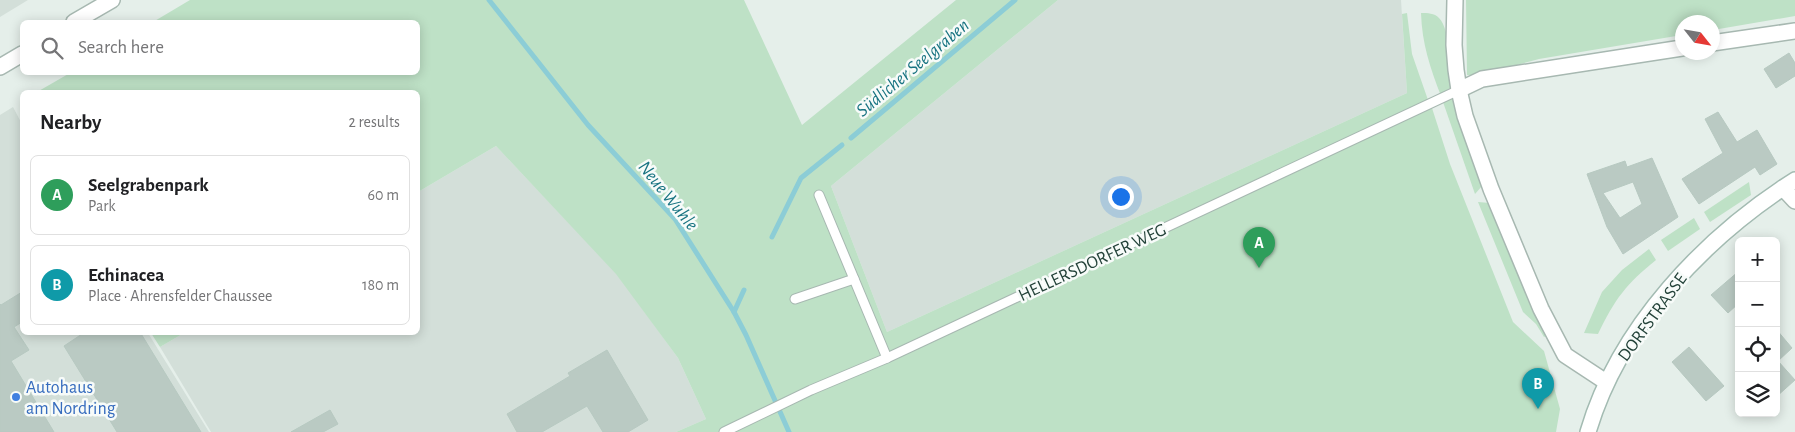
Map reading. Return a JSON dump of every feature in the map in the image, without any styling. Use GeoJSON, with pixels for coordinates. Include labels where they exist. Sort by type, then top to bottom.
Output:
{"type":"FeatureCollection","features":[{"type":"Feature","properties":{"kind":"street"},"geometry":{"type":"LineString","coordinates":[[77,20],[112,0]]}},
{"type":"Feature","properties":{"kind":"street"},"geometry":{"type":"LineString","coordinates":[[1455,0],[1454,45],[1459,90],[1464,116],[1491,189],[1541,309],[1558,342],[1566,355],[1606,382]]}},
{"type":"Feature","properties":{"kind":"street"},"geometry":{"type":"LineString","coordinates":[[1720,43],[1795,31]]}},
{"type":"Feature","properties":{"kind":"street"},"geometry":{"type":"LineString","coordinates":[[1459,90],[1482,79],[1675,49]]}},
{"type":"Feature","properties":{"kind":"street"},"geometry":{"type":"LineString","coordinates":[[0,68],[20,55]]}},
{"type":"Feature","properties":{"kind":"street"},"geometry":{"type":"LineString","coordinates":[[1789,184],[1795,201]]}},
{"type":"Feature","properties":{"kind":"street","name":"DORFSTRASSE"},"geometry":{"type":"LineString","coordinates":[[1588,432],[1606,382],[1664,293],[1708,246],[1732,225],[1789,184]]}},
{"type":"Feature","properties":{"kind":"lane","name":"HELLERSDORFER WEG"},"geometry":{"type":"LineString","coordinates":[[724,432],[792,399],[887,358],[1459,90]]}},
{"type":"Feature","properties":{"kind":"lane"},"geometry":{"type":"LineString","coordinates":[[819,195],[887,358]]}},
{"type":"Feature","properties":{"kind":"lane"},"geometry":{"type":"LineString","coordinates":[[795,300],[854,279]]}},
{"type":"Feature","properties":{"kind":"shaded area"},"geometry":{"type":"Polygon","coordinates":[[[0,0],[28,0],[0,17],[0,0]]]}},
{"type":"Feature","properties":{"kind":"shaded area"},"geometry":{"type":"Polygon","coordinates":[[[1058,0],[1401,0],[1407,93],[887,332],[831,186],[1058,0]]]}},
{"type":"Feature","properties":{"kind":"shaded area"},"geometry":{"type":"Polygon","coordinates":[[[13,107],[20,120],[20,335],[149,335],[209,432],[0,432],[0,115],[13,107]]]}},
{"type":"Feature","properties":{"kind":"shaded area"},"geometry":{"type":"Polygon","coordinates":[[[496,146],[617,274],[678,358],[706,419],[676,432],[211,432],[160,347],[181,335],[420,335],[420,191],[496,146]]]}},
{"type":"Feature","properties":{"kind":"green space"},"geometry":{"type":"Polygon","coordinates":[[[190,0],[744,0],[802,125],[956,0],[1058,0],[831,186],[887,332],[1407,93],[1402,14],[1407,13],[1412,54],[1428,100],[1423,102],[1432,108],[1450,164],[1513,322],[1544,351],[1560,409],[1556,432],[676,432],[706,419],[678,358],[616,274],[496,146],[420,191],[420,90],[40,90],[67,75],[420,75],[420,20],[156,20],[190,0]]]}},
{"type":"Feature","properties":{"kind":"green space"},"geometry":{"type":"Polygon","coordinates":[[[1466,0],[1795,0],[1795,16],[1720,29],[1720,15],[1675,15],[1675,36],[1539,59],[1480,75],[1467,75],[1466,0]]]}},
{"type":"Feature","properties":{"kind":"green space"},"geometry":{"type":"Polygon","coordinates":[[[1421,13],[1437,16],[1446,32],[1451,87],[1441,96],[1427,55],[1421,13]]]}},
{"type":"Feature","properties":{"kind":"green space"},"geometry":{"type":"Polygon","coordinates":[[[1454,97],[1482,186],[1475,194],[1443,102],[1454,97]]]}},
{"type":"Feature","properties":{"kind":"green space"},"geometry":{"type":"Polygon","coordinates":[[[1749,182],[1751,195],[1710,222],[1704,212],[1749,182]]]}},
{"type":"Feature","properties":{"kind":"green space"},"geometry":{"type":"Polygon","coordinates":[[[1478,202],[1490,203],[1546,336],[1544,337],[1536,324],[1523,312],[1478,202]]]}},
{"type":"Feature","properties":{"kind":"green space"},"geometry":{"type":"Polygon","coordinates":[[[1694,218],[1700,229],[1668,251],[1661,240],[1694,218]]]}},
{"type":"Feature","properties":{"kind":"green space"},"geometry":{"type":"Polygon","coordinates":[[[1649,249],[1656,260],[1622,293],[1598,334],[1584,333],[1602,292],[1622,270],[1649,249]]]}},
{"type":"Feature","properties":{"kind":"green space"},"geometry":{"type":"Polygon","coordinates":[[[152,335],[181,335],[160,347],[152,335]]]}},
{"type":"Feature","properties":{"kind":"building"},"geometry":{"type":"Polygon","coordinates":[[[1789,53],[1795,63],[1795,76],[1776,88],[1764,69],[1789,53]]]}},
{"type":"Feature","properties":{"kind":"building"},"geometry":{"type":"Polygon","coordinates":[[[1718,112],[1737,142],[1757,130],[1777,164],[1760,175],[1755,167],[1699,204],[1682,179],[1723,153],[1705,119],[1718,112]]]}},
{"type":"Feature","properties":{"kind":"building"},"geometry":{"type":"Polygon","coordinates":[[[1652,158],[1678,217],[1623,254],[1607,227],[1587,174],[1625,161],[1627,167],[1652,158]],[[1633,182],[1603,193],[1620,218],[1642,204],[1633,182]]]}},
{"type":"Feature","properties":{"kind":"building"},"geometry":{"type":"Polygon","coordinates":[[[1735,274],[1735,307],[1728,313],[1711,295],[1735,274]]]}},
{"type":"Feature","properties":{"kind":"building","name":"Autohaus am Nordring"},"geometry":{"type":"Polygon","coordinates":[[[20,293],[20,323],[14,327],[29,350],[11,361],[54,432],[0,432],[1,305],[20,293]]]}},
{"type":"Feature","properties":{"kind":"building"},"geometry":{"type":"Polygon","coordinates":[[[1780,334],[1792,348],[1780,359],[1780,334]]]}},
{"type":"Feature","properties":{"kind":"building"},"geometry":{"type":"Polygon","coordinates":[[[80,335],[142,335],[201,432],[117,432],[64,346],[80,335]]]}},
{"type":"Feature","properties":{"kind":"building"},"geometry":{"type":"Polygon","coordinates":[[[1689,347],[1724,386],[1706,401],[1672,362],[1689,347]]]}},
{"type":"Feature","properties":{"kind":"building"},"geometry":{"type":"Polygon","coordinates":[[[607,350],[648,420],[628,432],[603,432],[587,406],[542,432],[517,432],[507,414],[570,376],[568,373],[607,350]]]}},
{"type":"Feature","properties":{"kind":"building"},"geometry":{"type":"Polygon","coordinates":[[[1780,363],[1795,380],[1780,393],[1780,363]]]}},
{"type":"Feature","properties":{"kind":"building"},"geometry":{"type":"Polygon","coordinates":[[[330,410],[338,424],[323,432],[291,432],[330,410]]]}},
{"type":"Feature","properties":{"kind":"waterway","name":"Neue Wuhle"},"geometry":{"type":"LineString","coordinates":[[489,0],[588,125],[675,219],[734,312],[789,432]]}},
{"type":"Feature","properties":{"kind":"waterway","name":"Südlicher Seelgraben"},"geometry":{"type":"LineString","coordinates":[[851,138],[1015,0]]}},
{"type":"Feature","properties":{"kind":"waterway","name":"Südlicher Seelgraben"},"geometry":{"type":"LineString","coordinates":[[772,237],[801,178],[842,145]]}},
{"type":"Feature","properties":{"kind":"waterway"},"geometry":{"type":"LineString","coordinates":[[734,312],[744,290]]}},
{"type":"Feature","properties":{"kind":"place","name":"Seelgrabenpark"},"geometry":{"type":"Point","coordinates":[1259,268]}},
{"type":"Feature","properties":{"kind":"place","name":"Autohaus am Nordring"},"geometry":{"type":"Point","coordinates":[16,397]}},
{"type":"Feature","properties":{"kind":"place","name":"Echinacea"},"geometry":{"type":"Point","coordinates":[1538,409]}}]}
